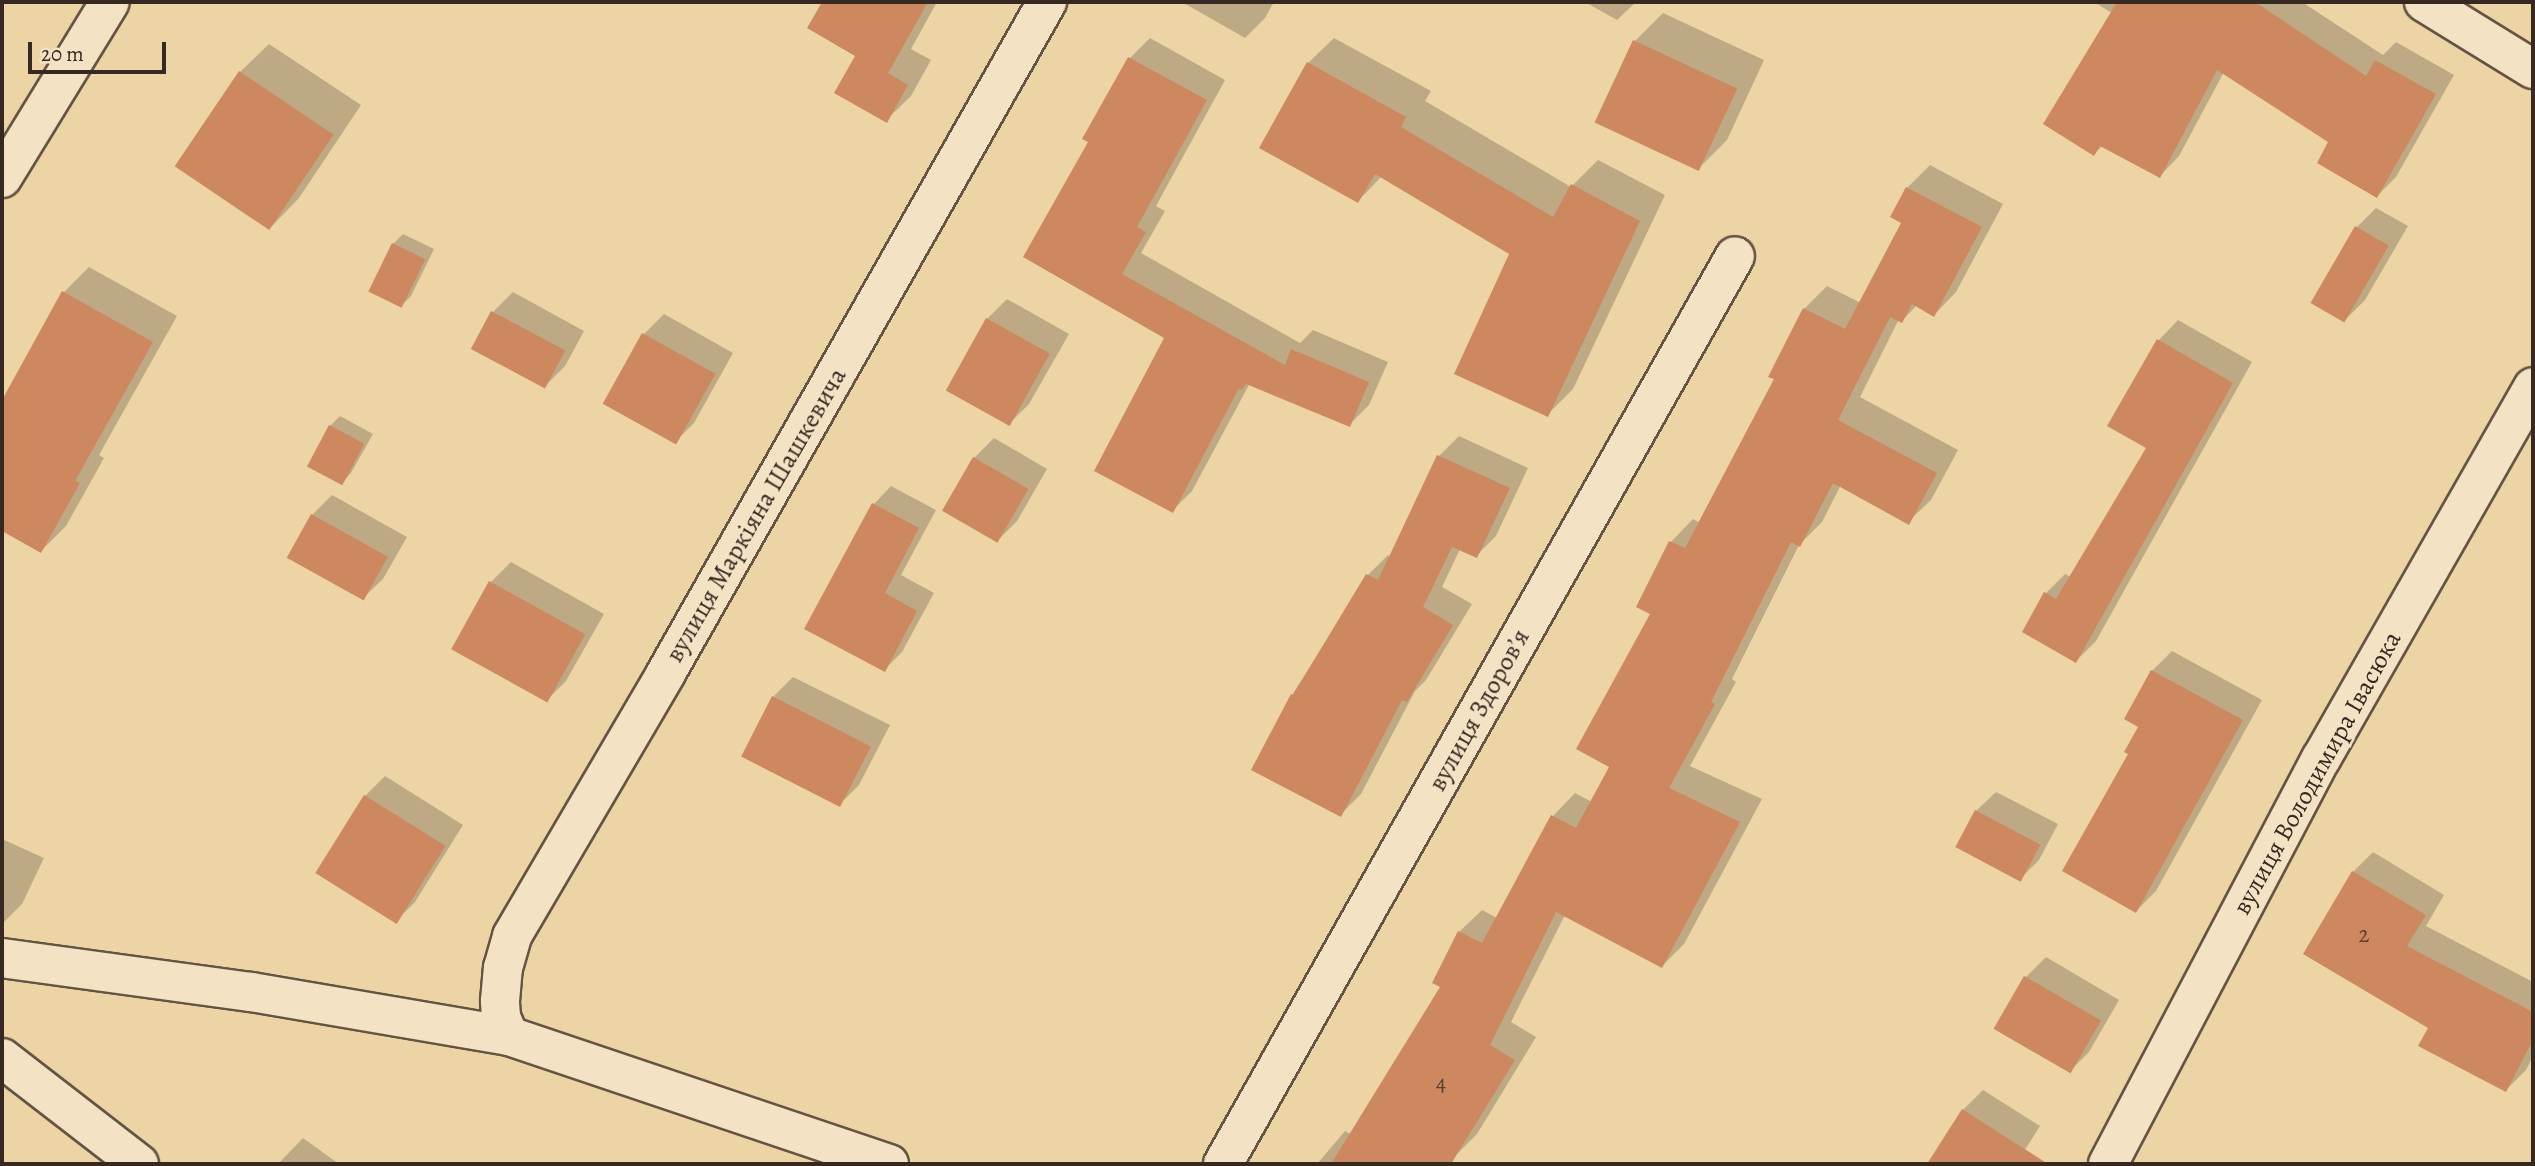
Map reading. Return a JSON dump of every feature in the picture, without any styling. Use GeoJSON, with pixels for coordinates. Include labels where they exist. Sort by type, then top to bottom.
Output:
{"type":"FeatureCollection","features":[{"type":"Feature","properties":{"kind":"street"},"geometry":{"type":"LineString","coordinates":[[2,178],[110,2]]}},
{"type":"Feature","properties":{"kind":"street","name":"вулиця Маркіяна Шашкевича"},"geometry":{"type":"LineString","coordinates":[[509,1036],[501,1017],[499,1001],[503,968],[512,936],[666,673],[1047,2]]}},
{"type":"Feature","properties":{"kind":"street"},"geometry":{"type":"LineString","coordinates":[[2424,2],[2533,69]]}},
{"type":"Feature","properties":{"kind":"street","name":"вулиця Здоровʼя"},"geometry":{"type":"LineString","coordinates":[[1223,1164],[1735,256]]}},
{"type":"Feature","properties":{"kind":"street","name":"вулиця Володимира Івасюка"},"geometry":{"type":"LineString","coordinates":[[2108,1164],[2321,758],[2533,387]]}},
{"type":"Feature","properties":{"kind":"street"},"geometry":{"type":"LineString","coordinates":[[2,958],[251,992],[509,1036],[889,1164]]}},
{"type":"Feature","properties":{"kind":"street"},"geometry":{"type":"LineString","coordinates":[[2,1058],[139,1164]]}},
{"type":"Feature","properties":{"kind":"building"},"geometry":{"type":"Polygon","coordinates":[[[822,2],[928,2],[888,73],[908,85],[887,123],[834,93],[855,56],[807,28],[822,2]]]}},
{"type":"Feature","properties":{"kind":"building"},"geometry":{"type":"Polygon","coordinates":[[[2117,2],[2255,2],[2366,76],[2375,60],[2436,94],[2377,198],[2317,163],[2328,142],[2217,70],[2160,178],[2100,146],[2094,156],[2043,124],[2117,2]]]}},
{"type":"Feature","properties":{"kind":"building"},"geometry":{"type":"Polygon","coordinates":[[[1633,40],[1737,89],[1699,171],[1595,122],[1633,40]]]}},
{"type":"Feature","properties":{"kind":"building"},"geometry":{"type":"Polygon","coordinates":[[[1128,57],[1207,100],[1137,227],[1146,232],[1122,274],[1285,365],[1291,349],[1369,382],[1350,427],[1246,384],[1242,390],[1239,388],[1173,513],[1094,471],[1164,338],[1023,257],[1088,142],[1082,139],[1128,57]]]}},
{"type":"Feature","properties":{"kind":"building"},"geometry":{"type":"Polygon","coordinates":[[[1307,62],[1406,117],[1401,127],[1553,217],[1571,184],[1640,221],[1548,417],[1454,374],[1509,254],[1375,174],[1358,203],[1259,148],[1307,62]]]}},
{"type":"Feature","properties":{"kind":"building"},"geometry":{"type":"Polygon","coordinates":[[[239,71],[334,135],[269,230],[175,166],[239,71]]]}},
{"type":"Feature","properties":{"kind":"building"},"geometry":{"type":"Polygon","coordinates":[[[1906,187],[1982,227],[1934,317],[1912,304],[1902,323],[1890,317],[1838,420],[1937,473],[1909,525],[1833,483],[1800,547],[1791,542],[1711,702],[1715,704],[1669,788],[1740,822],[1662,968],[1556,912],[1490,1045],[1515,1060],[1451,1164],[1331,1164],[1440,987],[1432,983],[1458,931],[1482,943],[1551,815],[1576,828],[1609,767],[1576,749],[1650,614],[1636,607],[1669,541],[1685,548],[1774,379],[1768,377],[1803,308],[1845,329],[1901,223],[1890,217],[1906,187]]]}},
{"type":"Feature","properties":{"kind":"building"},"geometry":{"type":"Polygon","coordinates":[[[2355,226],[2389,246],[2344,323],[2310,303],[2355,226]]]}},
{"type":"Feature","properties":{"kind":"building"},"geometry":{"type":"Polygon","coordinates":[[[392,243],[425,259],[402,308],[368,292],[392,243]]]}},
{"type":"Feature","properties":{"kind":"building"},"geometry":{"type":"Polygon","coordinates":[[[62,291],[153,342],[75,481],[80,483],[41,553],[2,531],[2,400],[62,291]]]}},
{"type":"Feature","properties":{"kind":"building"},"geometry":{"type":"Polygon","coordinates":[[[491,311],[565,350],[545,388],[471,349],[491,311]]]}},
{"type":"Feature","properties":{"kind":"building"},"geometry":{"type":"Polygon","coordinates":[[[986,318],[1050,353],[1010,426],[946,391],[986,318]]]}},
{"type":"Feature","properties":{"kind":"building"},"geometry":{"type":"Polygon","coordinates":[[[642,333],[715,374],[676,445],[603,404],[642,333]]]}},
{"type":"Feature","properties":{"kind":"building"},"geometry":{"type":"Polygon","coordinates":[[[2157,339],[2233,383],[2076,663],[2022,632],[2044,592],[2056,599],[2146,448],[2107,426],[2157,339]]]}},
{"type":"Feature","properties":{"kind":"building"},"geometry":{"type":"Polygon","coordinates":[[[329,425],[364,444],[342,485],[307,466],[329,425]]]}},
{"type":"Feature","properties":{"kind":"building"},"geometry":{"type":"Polygon","coordinates":[[[1437,455],[1510,488],[1477,558],[1452,547],[1423,607],[1453,625],[1407,702],[1402,700],[1341,817],[1251,770],[1291,694],[1293,695],[1366,574],[1378,580],[1437,455]]]}},
{"type":"Feature","properties":{"kind":"building"},"geometry":{"type":"Polygon","coordinates":[[[973,457],[1028,489],[997,543],[942,511],[973,457]]]}},
{"type":"Feature","properties":{"kind":"building"},"geometry":{"type":"Polygon","coordinates":[[[872,503],[919,528],[885,593],[917,611],[885,672],[804,629],[872,503]]]}},
{"type":"Feature","properties":{"kind":"building"},"geometry":{"type":"Polygon","coordinates":[[[311,514],[388,557],[364,600],[287,558],[311,514]]]}},
{"type":"Feature","properties":{"kind":"building"},"geometry":{"type":"Polygon","coordinates":[[[489,581],[585,634],[547,703],[451,649],[489,581]]]}},
{"type":"Feature","properties":{"kind":"building"},"geometry":{"type":"Polygon","coordinates":[[[2151,670],[2243,720],[2136,913],[2062,871],[2128,754],[2124,752],[2138,727],[2124,719],[2151,670]]]}},
{"type":"Feature","properties":{"kind":"building"},"geometry":{"type":"Polygon","coordinates":[[[772,696],[871,746],[840,807],[741,757],[772,696]]]}},
{"type":"Feature","properties":{"kind":"building"},"geometry":{"type":"Polygon","coordinates":[[[364,795],[445,846],[397,924],[315,873],[364,795]]]}},
{"type":"Feature","properties":{"kind":"building"},"geometry":{"type":"Polygon","coordinates":[[[1975,810],[2040,845],[2021,882],[1955,847],[1975,810]]]}},
{"type":"Feature","properties":{"kind":"building"},"geometry":{"type":"Polygon","coordinates":[[[2352,871],[2426,915],[2407,946],[2533,1012],[2533,1040],[2506,1092],[2418,1046],[2428,1028],[2303,954],[2352,871]]]}},
{"type":"Feature","properties":{"kind":"building"},"geometry":{"type":"Polygon","coordinates":[[[2024,976],[2101,1020],[2071,1073],[1994,1029],[2024,976]]]}},
{"type":"Feature","properties":{"kind":"building"},"geometry":{"type":"Polygon","coordinates":[[[1962,1109],[2048,1164],[1927,1164],[1962,1109]]]}}]}
